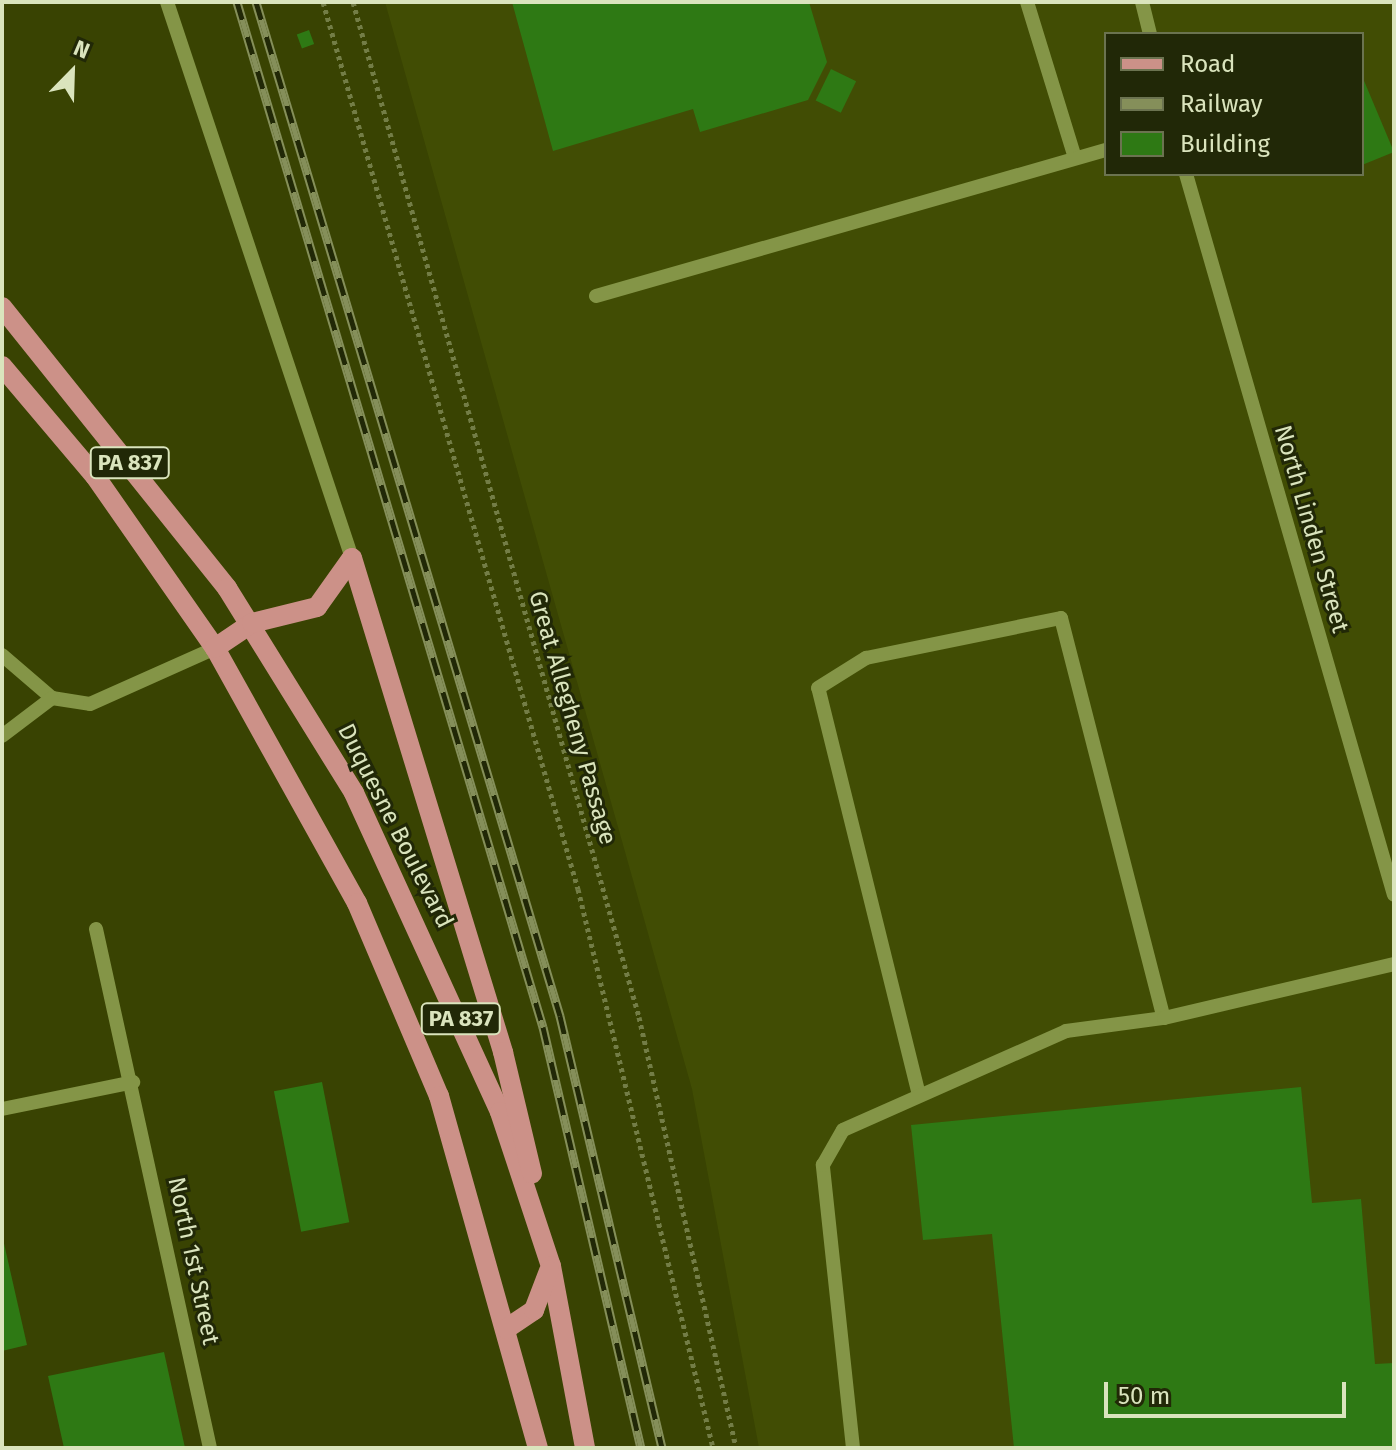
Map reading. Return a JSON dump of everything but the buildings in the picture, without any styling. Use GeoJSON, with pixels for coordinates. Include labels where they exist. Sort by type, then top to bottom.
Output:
{"type":"FeatureCollection","features":[{"type":"Feature","properties":{"kind":"main road","name":"Duquesne Boulevard"},"geometry":{"type":"LineString","coordinates":[[2,307],[252,623],[354,793],[419,927],[500,1112],[551,1266],[585,1448]]}},
{"type":"Feature","properties":{"kind":"main road","name":"PA 837"},"geometry":{"type":"LineString","coordinates":[[2,366],[95,476],[215,648],[317,823],[397,995],[439,1096],[538,1448]]}},
{"type":"Feature","properties":{"kind":"main road"},"geometry":{"type":"LineString","coordinates":[[215,648],[252,623],[317,607],[352,558]]}},
{"type":"Feature","properties":{"kind":"main road"},"geometry":{"type":"LineString","coordinates":[[352,558],[503,1052],[551,1266],[534,1310],[506,1329]]}},
{"type":"Feature","properties":{"kind":"street"},"geometry":{"type":"LineString","coordinates":[[168,2],[352,558]]}},
{"type":"Feature","properties":{"kind":"street"},"geometry":{"type":"LineString","coordinates":[[1027,2],[1075,158]]}},
{"type":"Feature","properties":{"kind":"street"},"geometry":{"type":"LineString","coordinates":[[1142,2],[1150,32]]}},
{"type":"Feature","properties":{"kind":"street"},"geometry":{"type":"LineString","coordinates":[[596,296],[1104,151]]}},
{"type":"Feature","properties":{"kind":"street","name":"North Linden Street"},"geometry":{"type":"LineString","coordinates":[[1185,176],[1390,870],[1394,895]]}},
{"type":"Feature","properties":{"kind":"street"},"geometry":{"type":"LineString","coordinates":[[919,1095],[818,688],[866,658],[1061,618],[1164,1018]]}},
{"type":"Feature","properties":{"kind":"street"},"geometry":{"type":"LineString","coordinates":[[2,655],[52,698],[105,702],[215,648]]}},
{"type":"Feature","properties":{"kind":"street"},"geometry":{"type":"LineString","coordinates":[[2,736],[52,698]]}},
{"type":"Feature","properties":{"kind":"street","name":"North 1st Street"},"geometry":{"type":"LineString","coordinates":[[96,929],[133,1082],[210,1448]]}},
{"type":"Feature","properties":{"kind":"street"},"geometry":{"type":"LineString","coordinates":[[853,1448],[823,1165],[843,1130],[1066,1031],[1164,1018],[1394,964]]}},
{"type":"Feature","properties":{"kind":"street"},"geometry":{"type":"LineString","coordinates":[[2,1109],[133,1082]]}},
{"type":"Feature","properties":{"kind":"path"},"geometry":{"type":"LineString","coordinates":[[323,2],[578,889],[713,1448]]}},
{"type":"Feature","properties":{"kind":"path","name":"Great Allegheny Passage"},"geometry":{"type":"LineString","coordinates":[[353,2],[639,1017],[736,1448]]}},
{"type":"Feature","properties":{"kind":"shaded area"},"geometry":{"type":"Polygon","coordinates":[[[385,2],[1394,2],[1394,1448],[759,1448],[692,1089],[385,2]]]}},
{"type":"Feature","properties":{"kind":"railway"},"geometry":{"type":"LineString","coordinates":[[237,2],[543,1027],[641,1448]]}},
{"type":"Feature","properties":{"kind":"railway"},"geometry":{"type":"LineString","coordinates":[[256,2],[560,1016],[662,1448]]}}]}
